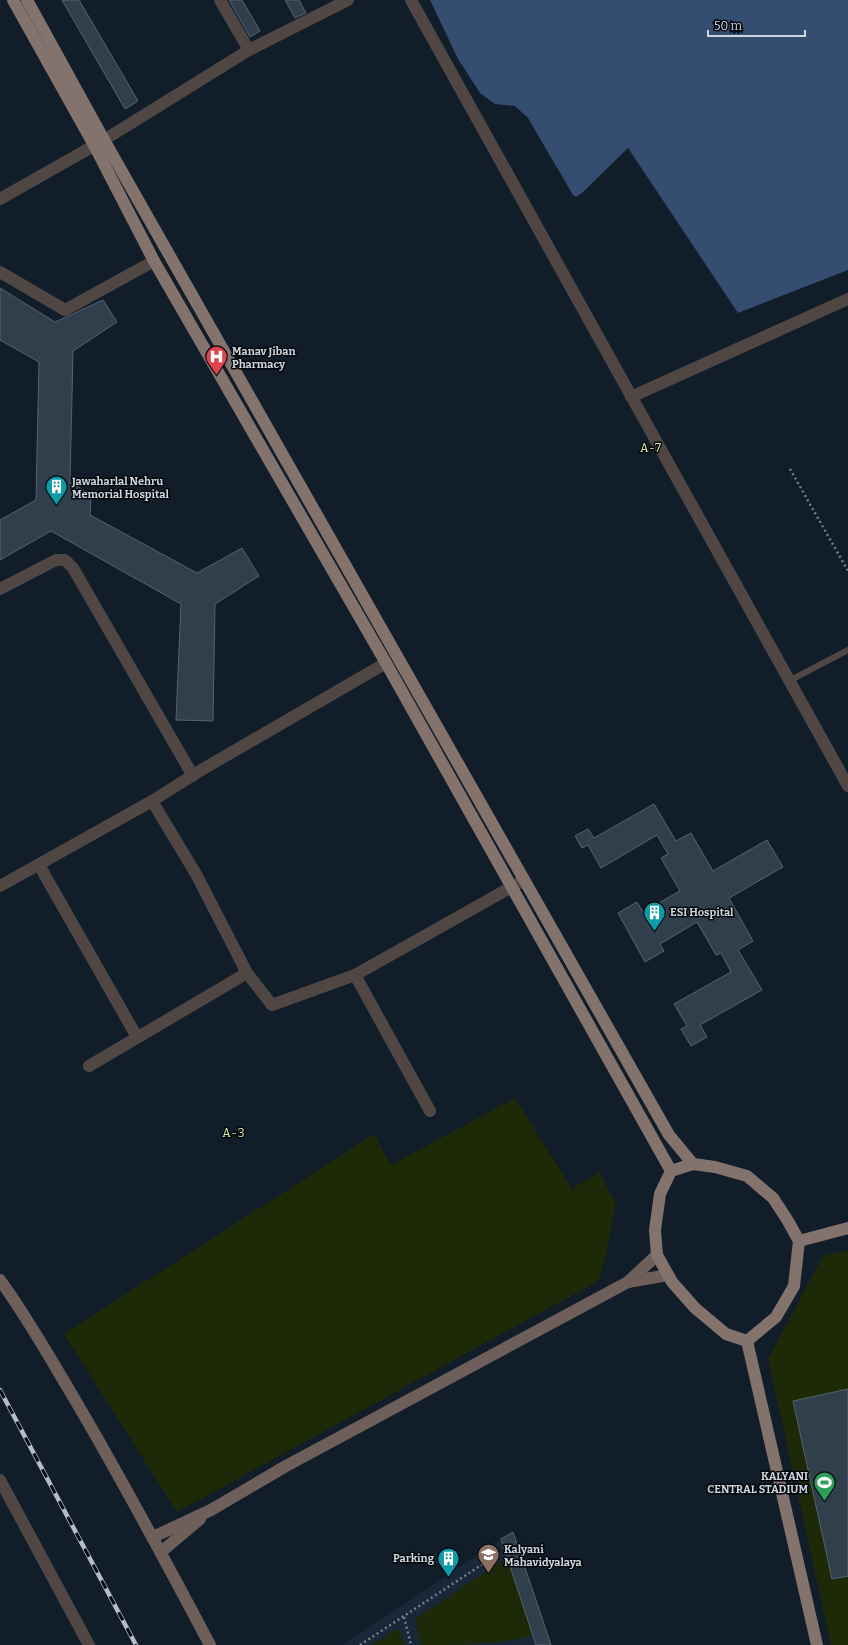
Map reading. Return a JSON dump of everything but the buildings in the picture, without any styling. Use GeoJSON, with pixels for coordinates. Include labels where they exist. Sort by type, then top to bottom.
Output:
{"type":"FeatureCollection","features":[{"type":"Feature","properties":{"kind":"main road"},"geometry":{"type":"LineString","coordinates":[[13,0],[99,142],[669,1135],[693,1164]]}},
{"type":"Feature","properties":{"kind":"main road"},"geometry":{"type":"LineString","coordinates":[[27,0],[99,142],[154,261],[386,663],[671,1171]]}},
{"type":"Feature","properties":{"kind":"main road"},"geometry":{"type":"LineString","coordinates":[[693,1164],[715,1167],[747,1176],[773,1198],[799,1241],[794,1286],[776,1317],[748,1341],[726,1334],[695,1308],[672,1282],[657,1255],[655,1230],[660,1194],[671,1171],[693,1164]]}},
{"type":"Feature","properties":{"kind":"main road"},"geometry":{"type":"LineString","coordinates":[[799,1241],[848,1228]]}},
{"type":"Feature","properties":{"kind":"main road"},"geometry":{"type":"LineString","coordinates":[[748,1341],[817,1645]]}},
{"type":"Feature","properties":{"kind":"street"},"geometry":{"type":"LineString","coordinates":[[220,0],[249,50]]}},
{"type":"Feature","properties":{"kind":"street"},"geometry":{"type":"LineString","coordinates":[[0,199],[99,142],[249,50],[348,0]]}},
{"type":"Feature","properties":{"kind":"street"},"geometry":{"type":"LineString","coordinates":[[411,0],[848,786]]}},
{"type":"Feature","properties":{"kind":"street"},"geometry":{"type":"LineString","coordinates":[[0,272],[65,310],[154,261]]}},
{"type":"Feature","properties":{"kind":"street"},"geometry":{"type":"LineString","coordinates":[[631,397],[848,299]]}},
{"type":"Feature","properties":{"kind":"street"},"geometry":{"type":"LineString","coordinates":[[0,590],[56,560],[65,560],[73,568],[193,776]]}},
{"type":"Feature","properties":{"kind":"street"},"geometry":{"type":"LineString","coordinates":[[0,886],[152,801],[386,663]]}},
{"type":"Feature","properties":{"kind":"street"},"geometry":{"type":"LineString","coordinates":[[152,801],[196,874],[247,973],[272,1005],[355,975],[524,880]]}},
{"type":"Feature","properties":{"kind":"street"},"geometry":{"type":"LineString","coordinates":[[39,865],[138,1037]]}},
{"type":"Feature","properties":{"kind":"street"},"geometry":{"type":"LineString","coordinates":[[89,1066],[247,973]]}},
{"type":"Feature","properties":{"kind":"street"},"geometry":{"type":"LineString","coordinates":[[355,975],[430,1111]]}},
{"type":"Feature","properties":{"kind":"street"},"geometry":{"type":"LineString","coordinates":[[153,1537],[211,1510],[286,1466],[628,1282],[657,1255]]}},
{"type":"Feature","properties":{"kind":"street"},"geometry":{"type":"LineString","coordinates":[[628,1282],[668,1275]]}},
{"type":"Feature","properties":{"kind":"street"},"geometry":{"type":"LineString","coordinates":[[0,1280],[18,1304],[89,1423],[153,1537],[210,1645]]}},
{"type":"Feature","properties":{"kind":"street"},"geometry":{"type":"LineString","coordinates":[[0,1480],[89,1645]]}},
{"type":"Feature","properties":{"kind":"street"},"geometry":{"type":"LineString","coordinates":[[161,1552],[211,1510]]}},
{"type":"Feature","properties":{"kind":"lane"},"geometry":{"type":"LineString","coordinates":[[790,681],[848,650]]}},
{"type":"Feature","properties":{"kind":"path"},"geometry":{"type":"LineString","coordinates":[[790,469],[848,571]]}},
{"type":"Feature","properties":{"kind":"path"},"geometry":{"type":"LineString","coordinates":[[360,1645],[501,1552]]}},
{"type":"Feature","properties":{"kind":"path"},"geometry":{"type":"LineString","coordinates":[[404,1617],[411,1645]]}},
{"type":"Feature","properties":{"kind":"shaded area","name":"Kalyani Mahavidyalaya"},"geometry":{"type":"Polygon","coordinates":[[[513,1532],[551,1645],[342,1645],[395,1610],[513,1532]]]}},
{"type":"Feature","properties":{"kind":"green space"},"geometry":{"type":"Polygon","coordinates":[[[515,1098],[572,1189],[599,1172],[616,1204],[600,1280],[177,1512],[64,1334],[374,1134],[391,1165],[515,1098]]]}},
{"type":"Feature","properties":{"kind":"green space","name":"KALYANI CENTRAL STADIUM"},"geometry":{"type":"Polygon","coordinates":[[[848,1250],[848,1645],[831,1645],[768,1359],[823,1256],[848,1250]]]}},
{"type":"Feature","properties":{"kind":"green space"},"geometry":{"type":"Polygon","coordinates":[[[508,1557],[533,1635],[493,1643],[421,1645],[415,1619],[508,1557]]]}},
{"type":"Feature","properties":{"kind":"green space"},"geometry":{"type":"Polygon","coordinates":[[[397,1629],[401,1633],[404,1645],[372,1645],[397,1629]]]}},
{"type":"Feature","properties":{"kind":"water"},"geometry":{"type":"Polygon","coordinates":[[[430,0],[848,0],[848,270],[738,313],[628,148],[582,193],[576,197],[573,195],[528,118],[515,106],[495,104],[480,93],[458,59],[430,0]]]}},
{"type":"Feature","properties":{"kind":"railway"},"geometry":{"type":"LineString","coordinates":[[0,1390],[136,1645]]}},
{"type":"Feature","properties":{"kind":"place","name":"Manav Jiban Pharmacy"},"geometry":{"type":"Point","coordinates":[217,376]}},
{"type":"Feature","properties":{"kind":"place","name":"Jawaharlal Nehru Memorial Hospital"},"geometry":{"type":"Point","coordinates":[56,506]}},
{"type":"Feature","properties":{"kind":"place","name":"ESI Hospital"},"geometry":{"type":"Point","coordinates":[655,932]}},
{"type":"Feature","properties":{"kind":"place","name":"KALYANI CENTRAL STADIUM"},"geometry":{"type":"Point","coordinates":[824,1502]}},
{"type":"Feature","properties":{"kind":"place","name":"Kalyani Mahavidyalaya"},"geometry":{"type":"Point","coordinates":[488,1574]}},
{"type":"Feature","properties":{"kind":"place","name":"Parking"},"geometry":{"type":"Point","coordinates":[449,1578]}},
{"type":"Feature","properties":{"kind":"district","name":"A-7"},"geometry":{"type":"Point","coordinates":[651,448]}},
{"type":"Feature","properties":{"kind":"district","name":"A-3"},"geometry":{"type":"Point","coordinates":[234,1133]}}]}
